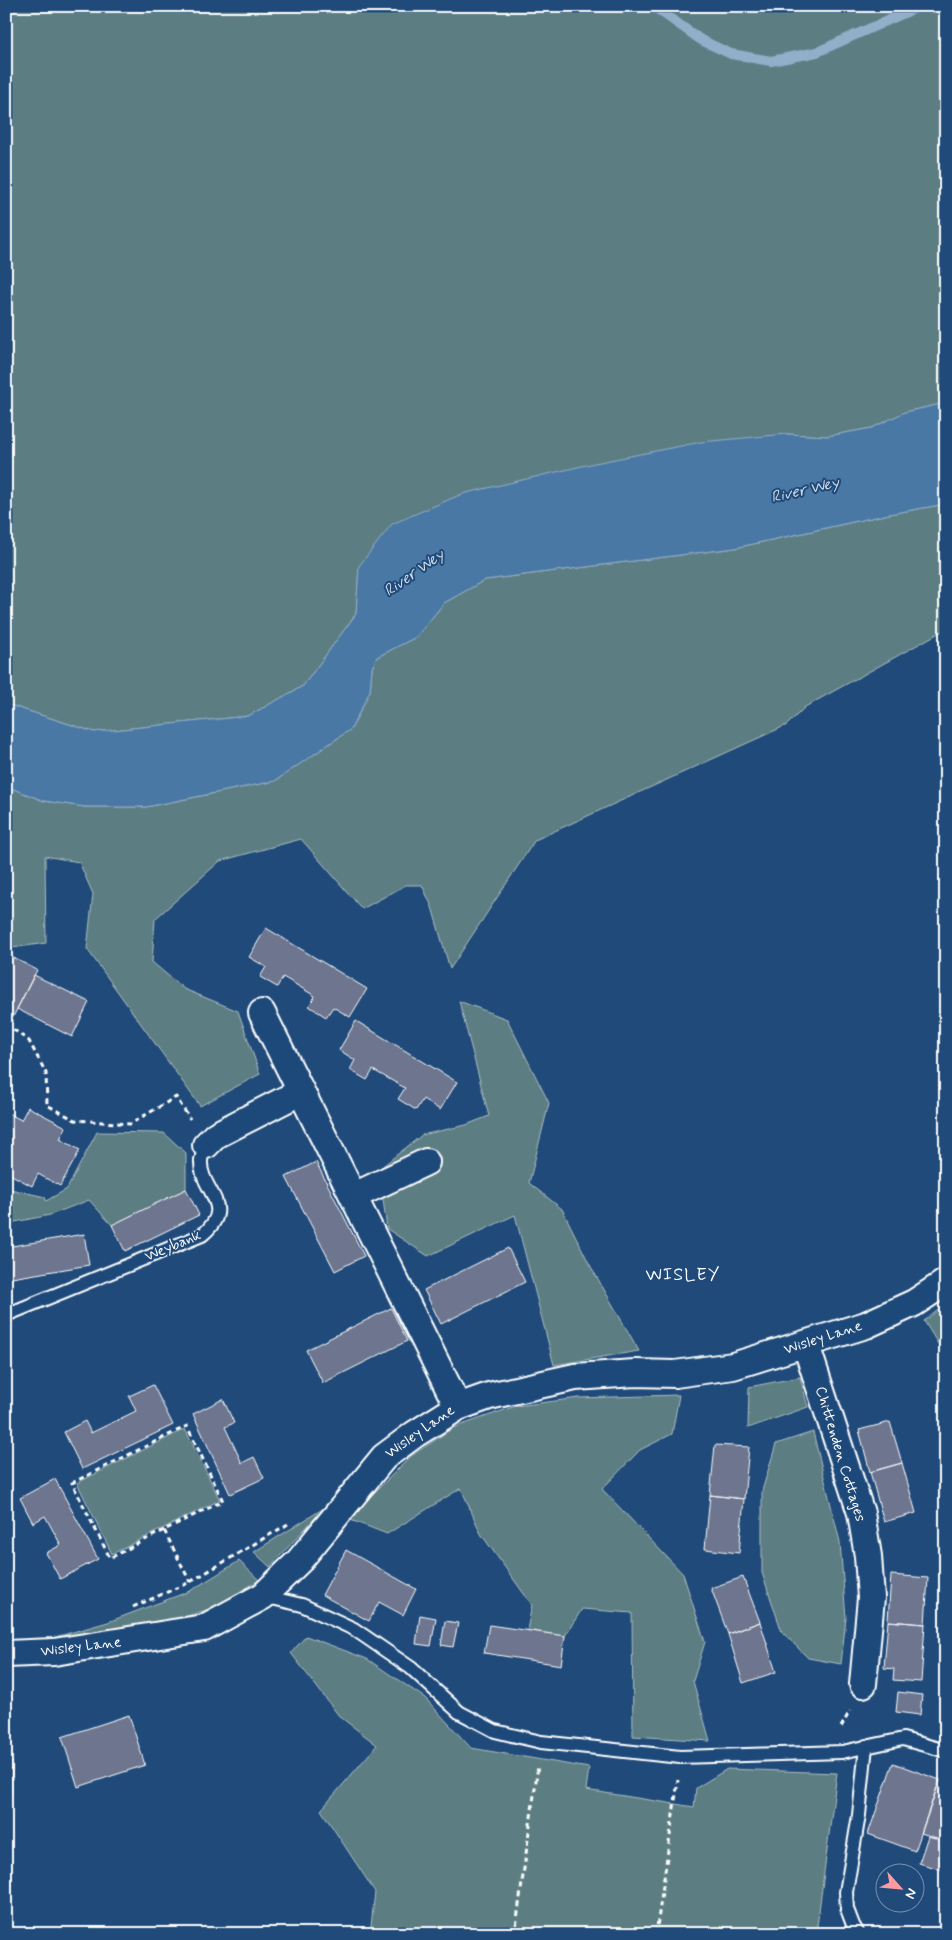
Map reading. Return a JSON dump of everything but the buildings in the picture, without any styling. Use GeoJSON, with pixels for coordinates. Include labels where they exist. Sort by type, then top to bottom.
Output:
{"type":"FeatureCollection","features":[{"type":"Feature","properties":{"kind":"street"},"geometry":{"type":"LineString","coordinates":[[262,1013],[458,1406]]}},
{"type":"Feature","properties":{"kind":"street"},"geometry":{"type":"LineString","coordinates":[[206,1145],[216,1135],[300,1092]]}},
{"type":"Feature","properties":{"kind":"street"},"geometry":{"type":"LineString","coordinates":[[354,1196],[426,1162]]}},
{"type":"Feature","properties":{"kind":"street","name":"Wisley Lane"},"geometry":{"type":"LineString","coordinates":[[6,1654],[54,1652],[204,1628],[263,1596],[299,1561],[384,1457],[458,1406],[509,1391],[575,1377],[635,1373],[675,1374],[733,1366],[866,1325],[914,1302],[946,1282]]}},
{"type":"Feature","properties":{"kind":"street","name":"Chittenden Cottages"},"geometry":{"type":"LineString","coordinates":[[806,1345],[861,1513],[868,1556],[871,1598],[863,1684]]}},
{"type":"Feature","properties":{"kind":"lane","name":"Weybank"},"geometry":{"type":"LineString","coordinates":[[6,1315],[202,1236],[216,1221],[218,1210],[217,1199],[204,1174],[201,1160],[206,1145]]}},
{"type":"Feature","properties":{"kind":"lane"},"geometry":{"type":"LineString","coordinates":[[263,1596],[302,1605],[354,1629],[411,1668],[459,1712],[495,1731],[541,1742],[680,1757],[842,1752],[903,1739],[946,1751]]}},
{"type":"Feature","properties":{"kind":"lane"},"geometry":{"type":"LineString","coordinates":[[858,1934],[852,1926],[846,1892],[859,1815],[866,1746]]}},
{"type":"Feature","properties":{"kind":"path"},"geometry":{"type":"LineString","coordinates":[[6,1024],[29,1041],[46,1073],[47,1104],[75,1120],[130,1124],[176,1097],[206,1145]]}},
{"type":"Feature","properties":{"kind":"path"},"geometry":{"type":"LineString","coordinates":[[187,1426],[223,1501],[164,1530],[110,1558],[72,1483],[187,1426]]}},
{"type":"Feature","properties":{"kind":"path"},"geometry":{"type":"LineString","coordinates":[[128,1608],[190,1582],[296,1519]]}},
{"type":"Feature","properties":{"kind":"path"},"geometry":{"type":"LineString","coordinates":[[164,1530],[190,1582]]}},
{"type":"Feature","properties":{"kind":"path"},"geometry":{"type":"LineString","coordinates":[[811,1754],[844,1725],[863,1684]]}},
{"type":"Feature","properties":{"kind":"path"},"geometry":{"type":"LineString","coordinates":[[516,1934],[541,1742]]}},
{"type":"Feature","properties":{"kind":"path"},"geometry":{"type":"LineString","coordinates":[[656,1934],[676,1804],[680,1757]]}},
{"type":"Feature","properties":{"kind":"green space"},"geometry":{"type":"Polygon","coordinates":[[[6,6],[946,6],[946,403],[905,412],[872,428],[828,436],[787,434],[359,566],[356,614],[303,686],[248,716],[94,732],[6,704],[6,6]]]}},
{"type":"Feature","properties":{"kind":"green space"},"geometry":{"type":"Polygon","coordinates":[[[946,504],[946,629],[805,707],[787,725],[535,840],[450,969],[432,907],[422,885],[406,885],[362,909],[301,839],[220,861],[155,919],[152,962],[184,989],[238,1011],[260,1074],[200,1106],[87,949],[93,894],[79,862],[45,856],[46,943],[12,948],[6,944],[6,786],[44,801],[85,807],[146,807],[275,781],[351,729],[370,691],[372,668],[377,657],[416,637],[444,603],[485,580],[735,548],[889,514],[946,504]]]}},
{"type":"Feature","properties":{"kind":"green space"},"geometry":{"type":"Polygon","coordinates":[[[459,1001],[507,1019],[549,1103],[529,1183],[562,1209],[590,1265],[639,1351],[554,1365],[515,1215],[428,1256],[387,1229],[379,1169],[422,1135],[466,1125],[489,1116],[459,1001]]]}},
{"type":"Feature","properties":{"kind":"green space"},"geometry":{"type":"Polygon","coordinates":[[[97,1132],[164,1133],[186,1153],[186,1189],[112,1225],[89,1200],[50,1215],[10,1223],[6,1226],[6,1188],[45,1197],[46,1201],[67,1189],[97,1132]]]}},
{"type":"Feature","properties":{"kind":"green space"},"geometry":{"type":"Polygon","coordinates":[[[946,1304],[946,1357],[924,1321],[946,1304]]]}},
{"type":"Feature","properties":{"kind":"green space"},"geometry":{"type":"Polygon","coordinates":[[[800,1377],[808,1407],[748,1428],[749,1387],[800,1377]]]}},
{"type":"Feature","properties":{"kind":"green space"},"geometry":{"type":"Polygon","coordinates":[[[679,1395],[672,1434],[640,1450],[602,1489],[683,1574],[705,1642],[693,1681],[710,1741],[633,1736],[632,1613],[582,1609],[565,1636],[527,1630],[532,1605],[481,1534],[461,1488],[387,1534],[348,1519],[411,1456],[453,1428],[516,1406],[579,1398],[679,1395]]]}},
{"type":"Feature","properties":{"kind":"green space"},"geometry":{"type":"Polygon","coordinates":[[[185,1429],[220,1500],[112,1554],[77,1483],[185,1429]]]}},
{"type":"Feature","properties":{"kind":"green space"},"geometry":{"type":"Polygon","coordinates":[[[813,1432],[840,1542],[846,1618],[841,1664],[808,1658],[782,1632],[762,1573],[762,1491],[776,1444],[813,1432]]]}},
{"type":"Feature","properties":{"kind":"green space"},"geometry":{"type":"Polygon","coordinates":[[[324,1508],[270,1567],[254,1552],[324,1508]]]}},
{"type":"Feature","properties":{"kind":"green space"},"geometry":{"type":"Polygon","coordinates":[[[239,1561],[259,1580],[216,1607],[168,1622],[45,1640],[108,1622],[190,1591],[239,1561]]]}},
{"type":"Feature","properties":{"kind":"green space"},"geometry":{"type":"Polygon","coordinates":[[[306,1636],[367,1659],[425,1698],[471,1748],[589,1768],[586,1790],[694,1807],[696,1788],[727,1769],[837,1773],[816,1934],[370,1934],[375,1892],[321,1810],[377,1745],[339,1716],[291,1653],[306,1636]]]}},
{"type":"Feature","properties":{"kind":"water","name":"River Wey"},"geometry":{"type":"Polygon","coordinates":[[[946,403],[946,504],[889,514],[735,548],[485,580],[444,603],[416,637],[377,657],[372,668],[370,691],[351,729],[275,781],[146,807],[85,807],[44,801],[6,786],[6,704],[94,732],[248,716],[303,686],[356,614],[359,566],[392,524],[462,494],[595,463],[701,442],[787,434],[828,436],[872,428],[905,412],[946,403]]]}},
{"type":"Feature","properties":{"kind":"waterway"},"geometry":{"type":"LineString","coordinates":[[653,6],[701,40],[731,54],[771,61],[817,52],[920,6]]}},
{"type":"Feature","properties":{"kind":"district","name":"WISLEY"},"geometry":{"type":"Point","coordinates":[683,1275]}}]}
